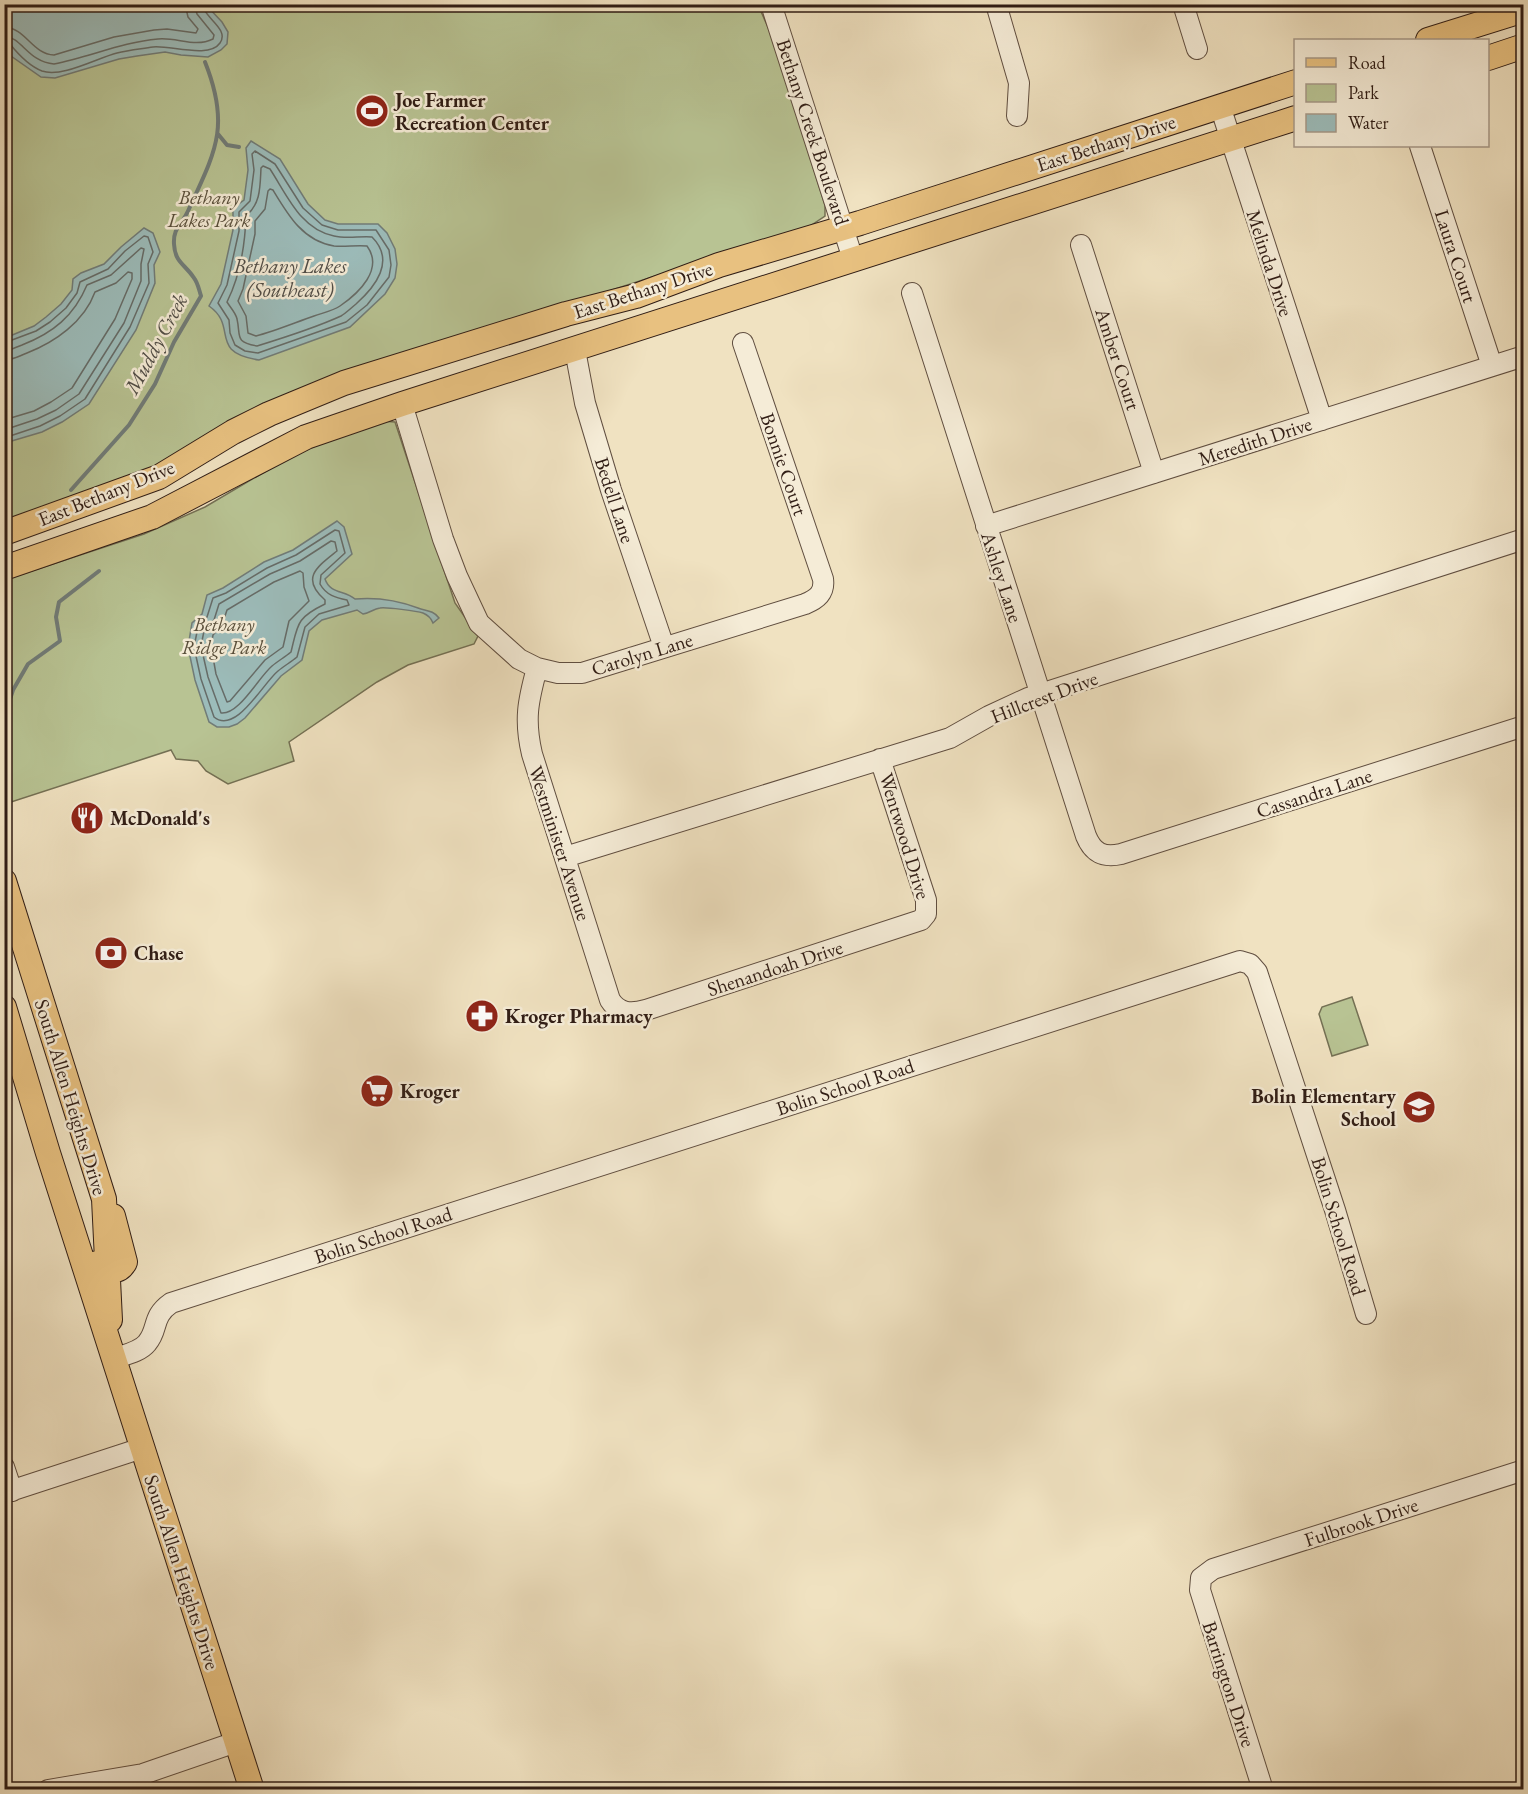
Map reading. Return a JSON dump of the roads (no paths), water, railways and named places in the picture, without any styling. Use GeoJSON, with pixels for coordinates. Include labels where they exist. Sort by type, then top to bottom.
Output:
{"type":"FeatureCollection","features":[{"type":"Feature","properties":{"kind":"main road"},"geometry":{"type":"LineString","coordinates":[[1431,39],[1524,10]]}},
{"type":"Feature","properties":{"kind":"main road"},"geometry":{"type":"LineString","coordinates":[[1489,58],[1524,46]]}},
{"type":"Feature","properties":{"kind":"main road","name":"East Bethany Drive"},"geometry":{"type":"LineString","coordinates":[[4,533],[159,477],[233,432],[269,414],[344,383],[566,314],[636,296],[719,265],[843,228],[1294,83]]}},
{"type":"Feature","properties":{"kind":"main road","name":"East Bethany Drive"},"geometry":{"type":"LineString","coordinates":[[4,568],[152,517],[306,437],[402,404],[1294,119]]}},
{"type":"Feature","properties":{"kind":"main road"},"geometry":{"type":"LineString","coordinates":[[566,314],[575,350]]}},
{"type":"Feature","properties":{"kind":"main road","name":"South Allen Heights Drive"},"geometry":{"type":"LineString","coordinates":[[4,881],[10,923],[104,1198],[112,1356]]}},
{"type":"Feature","properties":{"kind":"main road","name":"South Allen Heights Drive"},"geometry":{"type":"LineString","coordinates":[[4,1007],[112,1356],[252,1790]]}},
{"type":"Feature","properties":{"kind":"main road"},"geometry":{"type":"LineString","coordinates":[[53,1168],[67,1189],[92,1257],[107,1269]]}},
{"type":"Feature","properties":{"kind":"street","name":"Bethany Creek Boulevard"},"geometry":{"type":"LineString","coordinates":[[771,4],[853,260]]}},
{"type":"Feature","properties":{"kind":"street"},"geometry":{"type":"LineString","coordinates":[[996,4],[1019,82],[1017,116]]}},
{"type":"Feature","properties":{"kind":"street"},"geometry":{"type":"LineString","coordinates":[[1183,4],[1197,49]]}},
{"type":"Feature","properties":{"kind":"street","name":"Melinda Drive"},"geometry":{"type":"LineString","coordinates":[[1220,106],[1322,420]]}},
{"type":"Feature","properties":{"kind":"street","name":"Laura Court"},"geometry":{"type":"LineString","coordinates":[[1420,147],[1492,366]]}},
{"type":"Feature","properties":{"kind":"street","name":"Amber Court"},"geometry":{"type":"LineString","coordinates":[[1081,245],[1154,473]]}},
{"type":"Feature","properties":{"kind":"street","name":"Ashley Lane"},"geometry":{"type":"LineString","coordinates":[[912,292],[1086,836],[1094,851],[1103,855]]}},
{"type":"Feature","properties":{"kind":"street","name":"Bonnie Court"},"geometry":{"type":"LineString","coordinates":[[743,344],[824,585]]}},
{"type":"Feature","properties":{"kind":"street","name":"Bedell Lane"},"geometry":{"type":"LineString","coordinates":[[575,350],[585,403],[664,647]]}},
{"type":"Feature","properties":{"kind":"street","name":"Meredith Drive"},"geometry":{"type":"LineString","coordinates":[[986,526],[1524,356]]}},
{"type":"Feature","properties":{"kind":"street","name":"Carolyn Lane"},"geometry":{"type":"LineString","coordinates":[[402,404],[443,539],[479,623],[519,659],[537,668],[558,673],[582,673],[805,604],[818,597],[824,585]]}},
{"type":"Feature","properties":{"kind":"street","name":"Hillcrest Drive"},"geometry":{"type":"LineString","coordinates":[[565,857],[950,738],[989,716],[1040,695],[1524,539]]}},
{"type":"Feature","properties":{"kind":"street","name":"Westminister Avenue"},"geometry":{"type":"LineString","coordinates":[[537,668],[528,702],[529,742],[610,1000],[622,1011]]}},
{"type":"Feature","properties":{"kind":"street","name":"Cassandra Lane"},"geometry":{"type":"LineString","coordinates":[[1103,855],[1120,855],[1524,726]]}},
{"type":"Feature","properties":{"kind":"street","name":"Wentwood Drive"},"geometry":{"type":"LineString","coordinates":[[880,759],[926,900],[926,914]]}},
{"type":"Feature","properties":{"kind":"street","name":"Shenandoah Drive"},"geometry":{"type":"LineString","coordinates":[[622,1011],[629,1013],[646,1010],[909,925],[921,920],[926,914]]}},
{"type":"Feature","properties":{"kind":"street","name":"Bolin School Road"},"geometry":{"type":"LineString","coordinates":[[112,1356],[142,1348],[147,1344],[152,1336],[158,1315],[171,1303],[1240,961],[1250,964],[1257,972],[1335,1210],[1366,1314]]}},
{"type":"Feature","properties":{"kind":"street"},"geometry":{"type":"LineString","coordinates":[[4,1467],[8,1492],[142,1448]]}},
{"type":"Feature","properties":{"kind":"street","name":"Fulbrook Drive"},"geometry":{"type":"LineString","coordinates":[[1201,1578],[1213,1569],[1524,1470]]}},
{"type":"Feature","properties":{"kind":"street","name":"Barrington Drive"},"geometry":{"type":"LineString","coordinates":[[1201,1578],[1200,1590],[1263,1790]]}},
{"type":"Feature","properties":{"kind":"street"},"geometry":{"type":"LineString","coordinates":[[48,1790],[145,1782],[236,1742]]}},
{"type":"Feature","properties":{"kind":"water"},"geometry":{"type":"Polygon","coordinates":[[[4,5],[206,5],[228,32],[227,44],[208,57],[165,52],[119,59],[55,78],[41,77],[11,56],[5,45],[4,5]]]}},
{"type":"Feature","properties":{"kind":"water","name":"Bethany Lakes (Southeast)"},"geometry":{"type":"Polygon","coordinates":[[[251,141],[280,159],[308,204],[325,220],[338,224],[378,224],[387,233],[395,249],[397,264],[395,278],[385,294],[350,327],[259,360],[233,351],[228,345],[218,314],[209,306],[221,284],[233,230],[233,208],[244,200],[248,170],[246,148],[251,141]]]}},
{"type":"Feature","properties":{"kind":"water"},"geometry":{"type":"Polygon","coordinates":[[[144,228],[153,233],[160,252],[154,265],[155,283],[136,330],[89,404],[42,432],[5,443],[5,338],[34,326],[46,317],[72,290],[73,279],[81,273],[104,264],[144,228]]]}},
{"type":"Feature","properties":{"kind":"water"},"geometry":{"type":"Polygon","coordinates":[[[337,521],[344,527],[352,554],[325,579],[330,587],[355,599],[372,598],[395,601],[432,612],[439,618],[433,623],[423,613],[383,608],[363,614],[357,610],[322,620],[309,631],[302,660],[281,676],[245,718],[229,727],[217,727],[209,722],[195,680],[188,647],[192,623],[202,614],[207,595],[223,588],[264,562],[293,550],[337,521]]]}},
{"type":"Feature","properties":{"kind":"waterway","name":"Muddy Creek"},"geometry":{"type":"LineString","coordinates":[[71,490],[129,425],[155,384],[174,342],[201,296],[191,273],[176,255],[174,238],[206,172],[216,139],[217,104],[205,62]]}},
{"type":"Feature","properties":{"kind":"waterway","name":"Muddy Creek"},"geometry":{"type":"LineString","coordinates":[[218,134],[227,145],[239,147]]}},
{"type":"Feature","properties":{"kind":"waterway","name":"Muddy Creek"},"geometry":{"type":"LineString","coordinates":[[4,717],[13,690],[28,664],[60,641],[56,617],[59,602],[99,571]]}},
{"type":"Feature","properties":{"kind":"place","name":"Joe Farmer Recreation Center"},"geometry":{"type":"Point","coordinates":[372,111]}},
{"type":"Feature","properties":{"kind":"place","name":"McDonald's"},"geometry":{"type":"Point","coordinates":[87,818]}},
{"type":"Feature","properties":{"kind":"place","name":"Chase"},"geometry":{"type":"Point","coordinates":[111,953]}},
{"type":"Feature","properties":{"kind":"place","name":"Kroger Pharmacy"},"geometry":{"type":"Point","coordinates":[482,1016]}},
{"type":"Feature","properties":{"kind":"place","name":"Kroger"},"geometry":{"type":"Point","coordinates":[377,1091]}},
{"type":"Feature","properties":{"kind":"place","name":"Bolin Elementary School"},"geometry":{"type":"Point","coordinates":[1419,1107]}},
{"type":"Feature","properties":{"kind":"park label","name":"Bethany Lakes Park"},"geometry":{"type":"Point","coordinates":[209,208]}},
{"type":"Feature","properties":{"kind":"park label","name":"Bethany Ridge Park"},"geometry":{"type":"Point","coordinates":[224,636]}}]}
